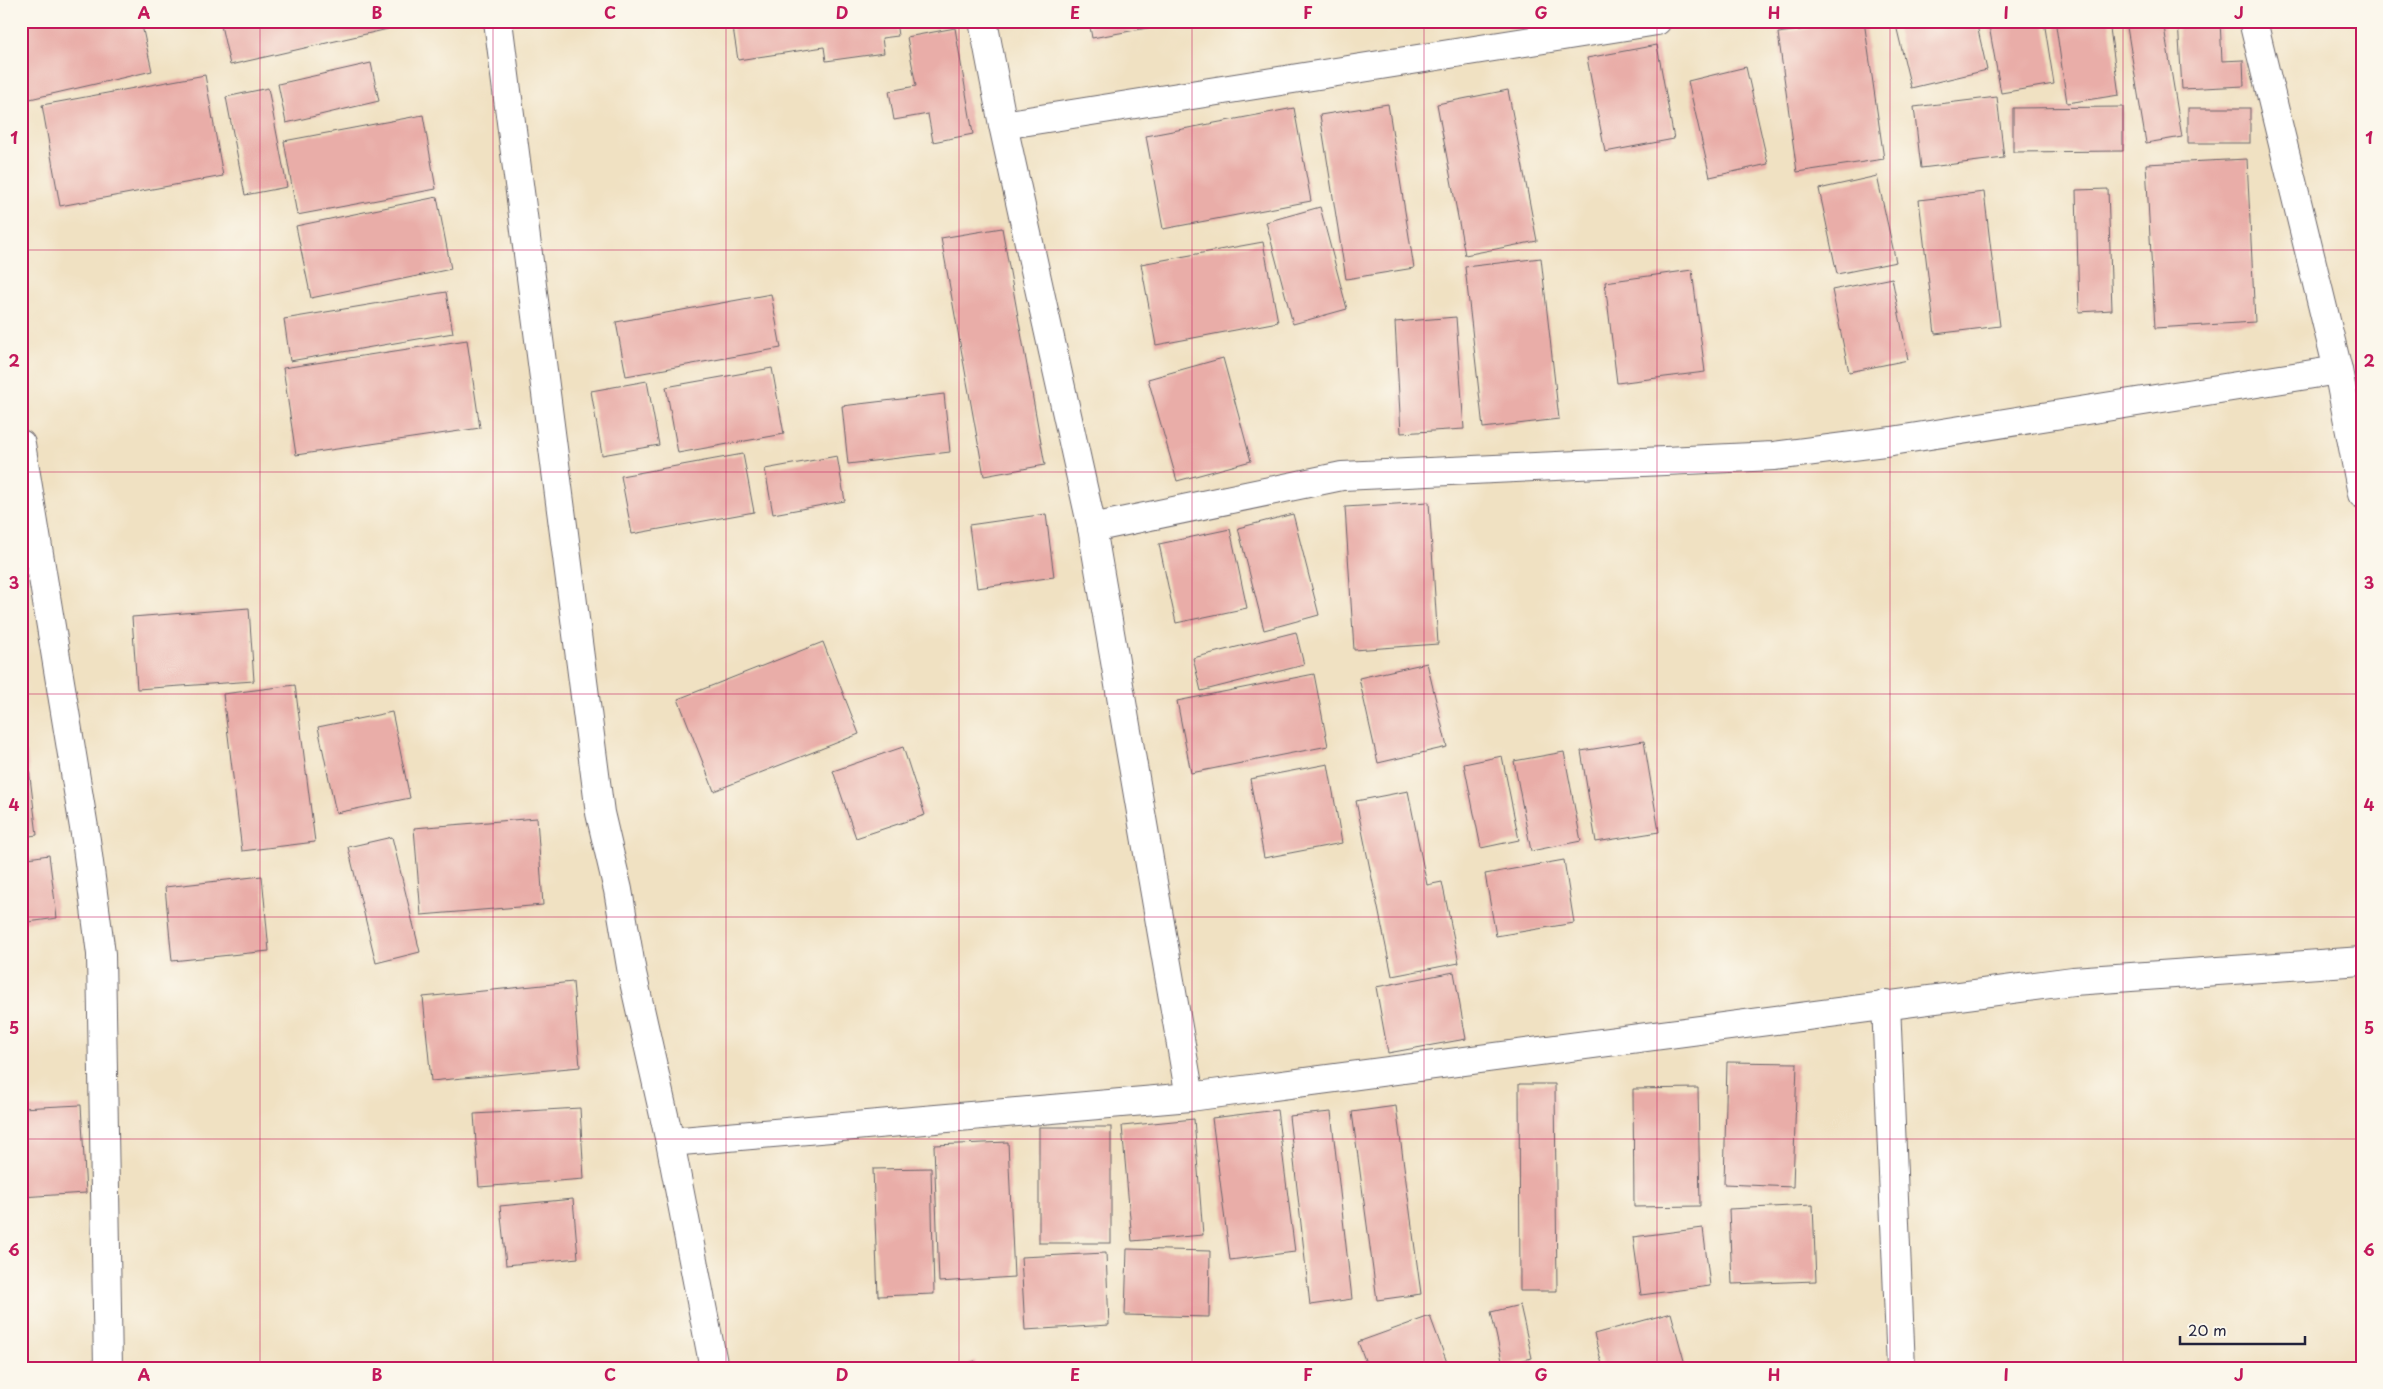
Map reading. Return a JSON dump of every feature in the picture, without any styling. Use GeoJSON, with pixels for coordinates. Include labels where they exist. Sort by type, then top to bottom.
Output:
{"type":"FeatureCollection","features":[{"type":"Feature","properties":{"kind":"street"},"geometry":{"type":"LineString","coordinates":[[498,21],[600,813],[618,890],[632,973],[670,1142],[714,1368]]}},
{"type":"Feature","properties":{"kind":"street"},"geometry":{"type":"LineString","coordinates":[[983,21],[1003,125],[1092,528],[1190,1097]]}},
{"type":"Feature","properties":{"kind":"street"},"geometry":{"type":"LineString","coordinates":[[1003,125],[1657,21]]}},
{"type":"Feature","properties":{"kind":"street"},"geometry":{"type":"LineString","coordinates":[[2253,21],[2338,370],[2362,494]]}},
{"type":"Feature","properties":{"kind":"street"},"geometry":{"type":"LineString","coordinates":[[1092,528],[1342,476],[1774,456],[1892,441],[2338,370]]}},
{"type":"Feature","properties":{"kind":"street"},"geometry":{"type":"LineString","coordinates":[[21,444],[86,840],[101,954],[108,1368]]}},
{"type":"Feature","properties":{"kind":"street"},"geometry":{"type":"LineString","coordinates":[[670,1142],[1190,1097],[1886,1004],[2073,981],[2362,960]]}},
{"type":"Feature","properties":{"kind":"street"},"geometry":{"type":"LineString","coordinates":[[1886,1004],[1901,1368]]}},
{"type":"Feature","properties":{"kind":"building"},"geometry":{"type":"Polygon","coordinates":[[[21,21],[141,21],[152,71],[30,99],[21,59],[21,21]]]}},
{"type":"Feature","properties":{"kind":"building"},"geometry":{"type":"Polygon","coordinates":[[[220,21],[386,21],[388,29],[230,65],[220,21]]]}},
{"type":"Feature","properties":{"kind":"building"},"geometry":{"type":"Polygon","coordinates":[[[732,21],[896,21],[898,36],[882,38],[884,53],[826,61],[824,47],[738,60],[732,21]]]}},
{"type":"Feature","properties":{"kind":"building"},"geometry":{"type":"Polygon","coordinates":[[[1089,21],[1180,21],[1180,22],[1092,38],[1089,21]]]}},
{"type":"Feature","properties":{"kind":"building"},"geometry":{"type":"Polygon","coordinates":[[[1864,21],[1884,159],[1797,172],[1778,33],[1864,21]]]}},
{"type":"Feature","properties":{"kind":"building"},"geometry":{"type":"Polygon","coordinates":[[[1895,21],[1976,21],[1987,70],[1911,88],[1895,21]]]}},
{"type":"Feature","properties":{"kind":"building"},"geometry":{"type":"Polygon","coordinates":[[[2014,21],[2044,21],[2054,84],[2001,93],[1989,26],[2014,21]]]}},
{"type":"Feature","properties":{"kind":"building"},"geometry":{"type":"Polygon","coordinates":[[[2085,21],[2109,21],[2119,95],[2067,103],[2056,26],[2085,21]]]}},
{"type":"Feature","properties":{"kind":"building"},"geometry":{"type":"Polygon","coordinates":[[[2126,21],[2163,21],[2182,137],[2146,143],[2126,21]]]}},
{"type":"Feature","properties":{"kind":"building"},"geometry":{"type":"Polygon","coordinates":[[[2178,21],[2220,21],[2222,61],[2243,60],[2244,86],[2182,89],[2178,21]]]}},
{"type":"Feature","properties":{"kind":"building"},"geometry":{"type":"Polygon","coordinates":[[[955,28],[973,134],[933,142],[928,114],[894,120],[889,91],[916,86],[907,37],[955,28]]]}},
{"type":"Feature","properties":{"kind":"building"},"geometry":{"type":"Polygon","coordinates":[[[1657,45],[1674,139],[1605,152],[1587,58],[1657,45]]]}},
{"type":"Feature","properties":{"kind":"building"},"geometry":{"type":"Polygon","coordinates":[[[371,63],[379,101],[286,123],[278,84],[371,63]]]}},
{"type":"Feature","properties":{"kind":"building"},"geometry":{"type":"Polygon","coordinates":[[[1746,67],[1768,164],[1710,177],[1688,81],[1746,67]]]}},
{"type":"Feature","properties":{"kind":"building"},"geometry":{"type":"Polygon","coordinates":[[[205,75],[223,176],[60,206],[42,105],[205,75]]]}},
{"type":"Feature","properties":{"kind":"building"},"geometry":{"type":"Polygon","coordinates":[[[268,88],[287,187],[245,195],[226,97],[268,88]]]}},
{"type":"Feature","properties":{"kind":"building"},"geometry":{"type":"Polygon","coordinates":[[[1508,90],[1537,241],[1465,255],[1437,104],[1508,90]]]}},
{"type":"Feature","properties":{"kind":"building"},"geometry":{"type":"Polygon","coordinates":[[[1997,97],[2004,158],[1921,168],[1914,107],[1997,97]]]}},
{"type":"Feature","properties":{"kind":"building"},"geometry":{"type":"Polygon","coordinates":[[[1388,104],[1414,268],[1346,279],[1320,115],[1388,104]]]}},
{"type":"Feature","properties":{"kind":"building"},"geometry":{"type":"Polygon","coordinates":[[[2123,107],[2123,151],[2013,152],[2013,108],[2123,107]]]}},
{"type":"Feature","properties":{"kind":"building"},"geometry":{"type":"Polygon","coordinates":[[[1294,108],[1311,201],[1163,229],[1146,136],[1294,108]]]}},
{"type":"Feature","properties":{"kind":"building"},"geometry":{"type":"Polygon","coordinates":[[[2188,108],[2250,108],[2250,143],[2188,143],[2188,108]]]}},
{"type":"Feature","properties":{"kind":"building"},"geometry":{"type":"Polygon","coordinates":[[[423,115],[436,189],[297,215],[284,141],[423,115]]]}},
{"type":"Feature","properties":{"kind":"building"},"geometry":{"type":"Polygon","coordinates":[[[2247,159],[2255,322],[2155,328],[2146,164],[2247,159]]]}},
{"type":"Feature","properties":{"kind":"building"},"geometry":{"type":"Polygon","coordinates":[[[1877,176],[1896,262],[1837,274],[1819,189],[1877,176]]]}},
{"type":"Feature","properties":{"kind":"building"},"geometry":{"type":"Polygon","coordinates":[[[2108,189],[2112,310],[2079,312],[2076,190],[2108,189]]]}},
{"type":"Feature","properties":{"kind":"building"},"geometry":{"type":"Polygon","coordinates":[[[1984,192],[2000,326],[1935,334],[1919,200],[1984,192]]]}},
{"type":"Feature","properties":{"kind":"building"},"geometry":{"type":"Polygon","coordinates":[[[437,197],[451,269],[311,298],[296,226],[437,197]]]}},
{"type":"Feature","properties":{"kind":"building"},"geometry":{"type":"Polygon","coordinates":[[[1320,207],[1347,309],[1293,324],[1266,222],[1320,207]]]}},
{"type":"Feature","properties":{"kind":"building"},"geometry":{"type":"Polygon","coordinates":[[[1002,228],[1045,465],[984,476],[941,238],[1002,228]]]}},
{"type":"Feature","properties":{"kind":"building"},"geometry":{"type":"Polygon","coordinates":[[[1263,242],[1278,322],[1156,345],[1141,264],[1263,242]]]}},
{"type":"Feature","properties":{"kind":"building"},"geometry":{"type":"Polygon","coordinates":[[[1541,258],[1559,419],[1483,428],[1465,267],[1541,258]]]}},
{"type":"Feature","properties":{"kind":"building"},"geometry":{"type":"Polygon","coordinates":[[[1692,270],[1705,372],[1617,383],[1605,282],[1692,270]]]}},
{"type":"Feature","properties":{"kind":"building"},"geometry":{"type":"Polygon","coordinates":[[[1892,278],[1908,360],[1849,372],[1832,290],[1892,278]]]}},
{"type":"Feature","properties":{"kind":"building"},"geometry":{"type":"Polygon","coordinates":[[[446,292],[453,333],[290,361],[284,319],[446,292]]]}},
{"type":"Feature","properties":{"kind":"building"},"geometry":{"type":"Polygon","coordinates":[[[771,294],[781,348],[626,376],[616,322],[771,294]]]}},
{"type":"Feature","properties":{"kind":"building"},"geometry":{"type":"Polygon","coordinates":[[[1456,317],[1464,429],[1401,433],[1395,322],[1456,317]]]}},
{"type":"Feature","properties":{"kind":"building"},"geometry":{"type":"Polygon","coordinates":[[[467,340],[480,428],[296,455],[283,368],[467,340]]]}},
{"type":"Feature","properties":{"kind":"building"},"geometry":{"type":"Polygon","coordinates":[[[1223,358],[1251,461],[1177,481],[1148,379],[1223,358]]]}},
{"type":"Feature","properties":{"kind":"building"},"geometry":{"type":"Polygon","coordinates":[[[772,368],[784,434],[678,453],[666,387],[772,368]]]}},
{"type":"Feature","properties":{"kind":"building"},"geometry":{"type":"Polygon","coordinates":[[[647,381],[659,445],[602,455],[591,391],[647,381]]]}},
{"type":"Feature","properties":{"kind":"building"},"geometry":{"type":"Polygon","coordinates":[[[944,394],[950,452],[848,464],[842,406],[944,394]]]}},
{"type":"Feature","properties":{"kind":"building"},"geometry":{"type":"Polygon","coordinates":[[[743,454],[754,512],[632,534],[621,476],[743,454]]]}},
{"type":"Feature","properties":{"kind":"building"},"geometry":{"type":"Polygon","coordinates":[[[837,456],[845,501],[773,514],[765,469],[837,456]]]}},
{"type":"Feature","properties":{"kind":"building"},"geometry":{"type":"Polygon","coordinates":[[[1429,502],[1438,644],[1354,650],[1345,507],[1429,502]]]}},
{"type":"Feature","properties":{"kind":"building"},"geometry":{"type":"Polygon","coordinates":[[[1046,514],[1054,577],[977,588],[969,525],[1046,514]]]}},
{"type":"Feature","properties":{"kind":"building"},"geometry":{"type":"Polygon","coordinates":[[[1293,514],[1319,615],[1264,630],[1238,528],[1293,514]]]}},
{"type":"Feature","properties":{"kind":"building"},"geometry":{"type":"Polygon","coordinates":[[[1230,529],[1247,608],[1176,623],[1159,544],[1230,529]]]}},
{"type":"Feature","properties":{"kind":"building"},"geometry":{"type":"Polygon","coordinates":[[[249,608],[254,681],[137,689],[132,617],[249,608]]]}},
{"type":"Feature","properties":{"kind":"building"},"geometry":{"type":"Polygon","coordinates":[[[1296,632],[1304,665],[1201,691],[1193,658],[1296,632]]]}},
{"type":"Feature","properties":{"kind":"building"},"geometry":{"type":"Polygon","coordinates":[[[823,642],[859,734],[714,791],[678,699],[823,642]]]}},
{"type":"Feature","properties":{"kind":"building"},"geometry":{"type":"Polygon","coordinates":[[[1427,663],[1447,747],[1378,763],[1359,678],[1427,663]]]}},
{"type":"Feature","properties":{"kind":"building"},"geometry":{"type":"Polygon","coordinates":[[[1314,674],[1328,746],[1191,773],[1177,701],[1314,674]]]}},
{"type":"Feature","properties":{"kind":"building"},"geometry":{"type":"Polygon","coordinates":[[[295,685],[315,842],[242,851],[223,694],[295,685]]]}},
{"type":"Feature","properties":{"kind":"building"},"geometry":{"type":"Polygon","coordinates":[[[392,712],[410,798],[336,813],[318,727],[392,712]]]}},
{"type":"Feature","properties":{"kind":"building"},"geometry":{"type":"Polygon","coordinates":[[[1644,741],[1659,832],[1596,842],[1581,751],[1644,741]]]}},
{"type":"Feature","properties":{"kind":"building"},"geometry":{"type":"Polygon","coordinates":[[[903,747],[925,815],[856,838],[833,771],[903,747]]]}},
{"type":"Feature","properties":{"kind":"building"},"geometry":{"type":"Polygon","coordinates":[[[21,752],[27,752],[37,835],[21,837],[21,752]]]}},
{"type":"Feature","properties":{"kind":"building"},"geometry":{"type":"Polygon","coordinates":[[[1564,752],[1581,841],[1531,851],[1514,761],[1564,752]]]}},
{"type":"Feature","properties":{"kind":"building"},"geometry":{"type":"Polygon","coordinates":[[[1502,756],[1519,840],[1481,848],[1464,764],[1502,756]]]}},
{"type":"Feature","properties":{"kind":"building"},"geometry":{"type":"Polygon","coordinates":[[[1328,764],[1342,843],[1264,858],[1250,779],[1328,764]]]}},
{"type":"Feature","properties":{"kind":"building"},"geometry":{"type":"Polygon","coordinates":[[[1408,791],[1427,885],[1442,882],[1459,963],[1392,976],[1356,801],[1408,791]]]}},
{"type":"Feature","properties":{"kind":"building"},"geometry":{"type":"Polygon","coordinates":[[[537,818],[543,905],[421,915],[414,828],[537,818]]]}},
{"type":"Feature","properties":{"kind":"building"},"geometry":{"type":"Polygon","coordinates":[[[392,837],[420,952],[376,963],[348,847],[392,837]]]}},
{"type":"Feature","properties":{"kind":"building"},"geometry":{"type":"Polygon","coordinates":[[[49,855],[57,918],[21,923],[21,859],[49,855]]]}},
{"type":"Feature","properties":{"kind":"building"},"geometry":{"type":"Polygon","coordinates":[[[1564,860],[1574,923],[1496,936],[1485,874],[1564,860]]]}},
{"type":"Feature","properties":{"kind":"building"},"geometry":{"type":"Polygon","coordinates":[[[262,876],[269,951],[172,961],[165,887],[262,876]]]}},
{"type":"Feature","properties":{"kind":"building"},"geometry":{"type":"Polygon","coordinates":[[[1454,972],[1466,1039],[1388,1053],[1376,987],[1454,972]]]}},
{"type":"Feature","properties":{"kind":"building"},"geometry":{"type":"Polygon","coordinates":[[[573,982],[580,1067],[431,1081],[423,997],[573,982]]]}},
{"type":"Feature","properties":{"kind":"building"},"geometry":{"type":"Polygon","coordinates":[[[1727,1062],[1797,1063],[1793,1187],[1724,1184],[1727,1062]]]}},
{"type":"Feature","properties":{"kind":"building"},"geometry":{"type":"Polygon","coordinates":[[[1519,1084],[1555,1084],[1557,1291],[1520,1291],[1519,1084]]]}},
{"type":"Feature","properties":{"kind":"building"},"geometry":{"type":"Polygon","coordinates":[[[1698,1088],[1700,1206],[1634,1207],[1633,1089],[1698,1088]]]}},
{"type":"Feature","properties":{"kind":"building"},"geometry":{"type":"Polygon","coordinates":[[[81,1105],[86,1193],[21,1197],[21,1108],[81,1105]]]}},
{"type":"Feature","properties":{"kind":"building"},"geometry":{"type":"Polygon","coordinates":[[[1396,1106],[1421,1294],[1377,1300],[1352,1112],[1396,1106]]]}},
{"type":"Feature","properties":{"kind":"building"},"geometry":{"type":"Polygon","coordinates":[[[580,1108],[584,1179],[479,1187],[474,1114],[580,1108]]]}},
{"type":"Feature","properties":{"kind":"building"},"geometry":{"type":"Polygon","coordinates":[[[1277,1110],[1295,1252],[1230,1260],[1212,1118],[1277,1110]]]}},
{"type":"Feature","properties":{"kind":"building"},"geometry":{"type":"Polygon","coordinates":[[[1331,1112],[1352,1299],[1310,1305],[1289,1116],[1331,1112]]]}},
{"type":"Feature","properties":{"kind":"building"},"geometry":{"type":"Polygon","coordinates":[[[1194,1119],[1203,1235],[1132,1241],[1122,1126],[1194,1119]]]}},
{"type":"Feature","properties":{"kind":"building"},"geometry":{"type":"Polygon","coordinates":[[[1039,1127],[1111,1127],[1111,1243],[1039,1243],[1039,1127]]]}},
{"type":"Feature","properties":{"kind":"building"},"geometry":{"type":"Polygon","coordinates":[[[1008,1142],[1014,1277],[939,1282],[934,1145],[1008,1142]]]}},
{"type":"Feature","properties":{"kind":"building"},"geometry":{"type":"Polygon","coordinates":[[[931,1168],[934,1294],[878,1296],[873,1169],[931,1168]]]}},
{"type":"Feature","properties":{"kind":"building"},"geometry":{"type":"Polygon","coordinates":[[[573,1199],[578,1258],[506,1265],[500,1206],[573,1199]]]}},
{"type":"Feature","properties":{"kind":"building"},"geometry":{"type":"Polygon","coordinates":[[[1813,1205],[1816,1281],[1732,1284],[1729,1209],[1813,1205]]]}},
{"type":"Feature","properties":{"kind":"building"},"geometry":{"type":"Polygon","coordinates":[[[1703,1228],[1710,1286],[1641,1295],[1633,1237],[1703,1228]]]}},
{"type":"Feature","properties":{"kind":"building"},"geometry":{"type":"Polygon","coordinates":[[[1127,1249],[1210,1251],[1209,1317],[1125,1315],[1127,1249]]]}},
{"type":"Feature","properties":{"kind":"building"},"geometry":{"type":"Polygon","coordinates":[[[1106,1253],[1109,1325],[1025,1330],[1021,1257],[1106,1253]]]}},
{"type":"Feature","properties":{"kind":"building"},"geometry":{"type":"Polygon","coordinates":[[[21,1303],[27,1327],[21,1328],[21,1303]]]}},
{"type":"Feature","properties":{"kind":"building"},"geometry":{"type":"Polygon","coordinates":[[[1520,1305],[1532,1358],[1503,1365],[1491,1312],[1520,1305]]]}},
{"type":"Feature","properties":{"kind":"building"},"geometry":{"type":"Polygon","coordinates":[[[1671,1313],[1686,1368],[1603,1368],[1594,1334],[1671,1313]]]}},
{"type":"Feature","properties":{"kind":"building"},"geometry":{"type":"Polygon","coordinates":[[[1430,1316],[1449,1368],[1368,1368],[1358,1342],[1430,1316]]]}},
{"type":"Feature","properties":{"kind":"building"},"geometry":{"type":"Polygon","coordinates":[[[975,1361],[977,1368],[956,1368],[956,1367],[975,1361]]]}}]}
